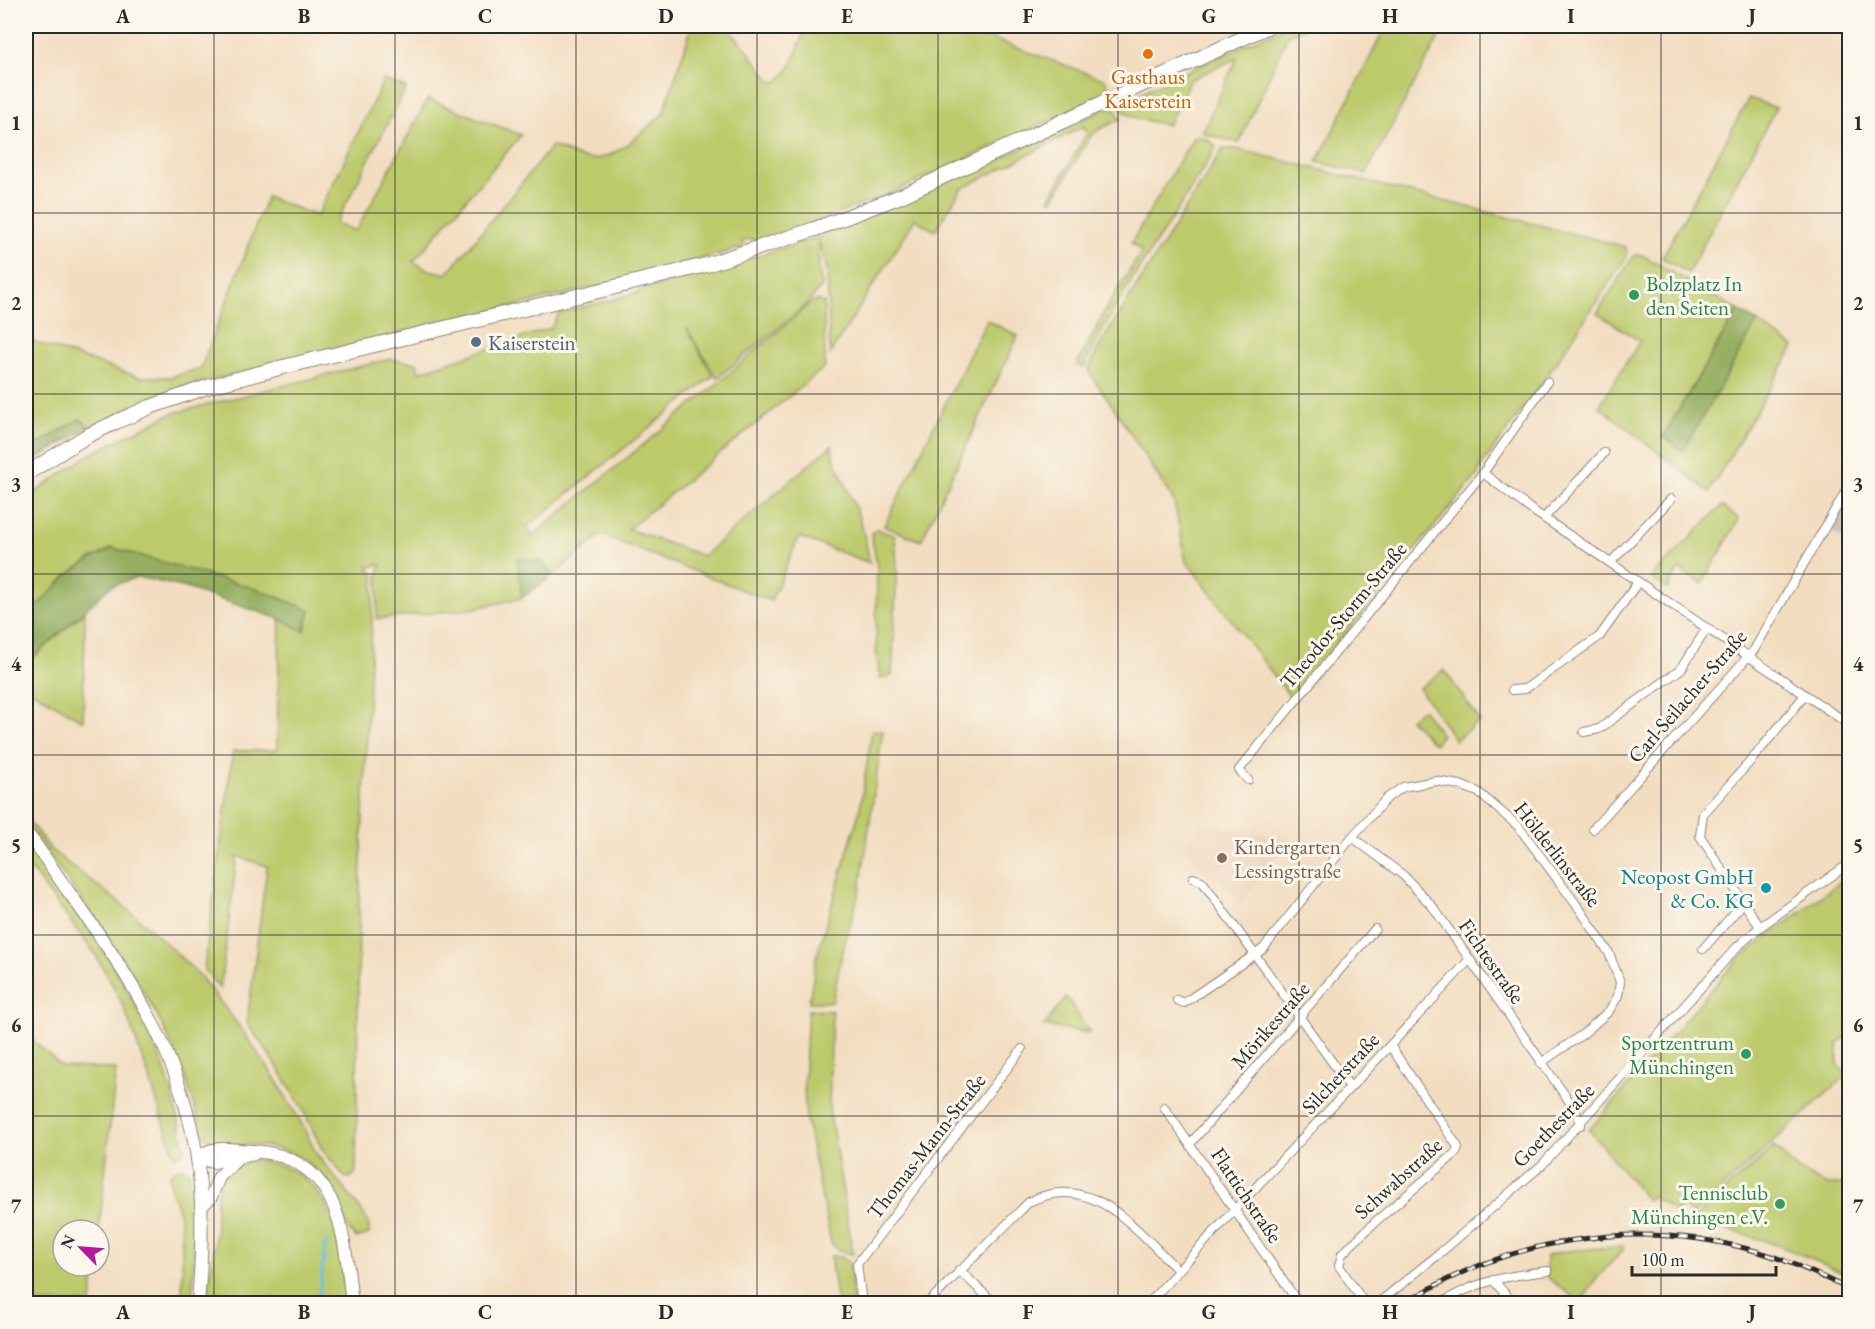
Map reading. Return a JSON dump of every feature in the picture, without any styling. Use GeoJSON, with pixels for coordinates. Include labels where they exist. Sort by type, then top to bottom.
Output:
{"type":"FeatureCollection","features":[{"type":"Feature","properties":{"kind":"main road"},"geometry":{"type":"LineString","coordinates":[[26,474],[85,437],[117,421],[207,387],[706,265],[833,223],[901,196],[1269,26]]}},
{"type":"Feature","properties":{"kind":"main road"},"geometry":{"type":"LineString","coordinates":[[26,832],[117,960],[156,1027],[182,1097],[197,1158],[201,1208],[198,1304]]}},
{"type":"Feature","properties":{"kind":"main road"},"geometry":{"type":"LineString","coordinates":[[197,1158],[213,1150],[262,1152],[300,1164],[320,1181],[331,1198],[341,1226],[352,1304]]}},
{"type":"Feature","properties":{"kind":"main road"},"geometry":{"type":"LineString","coordinates":[[197,1158],[213,1162],[238,1159],[262,1152]]}},
{"type":"Feature","properties":{"kind":"main road"},"geometry":{"type":"LineString","coordinates":[[201,1208],[211,1197],[219,1177],[238,1159]]}},
{"type":"Feature","properties":{"kind":"street"},"geometry":{"type":"LineString","coordinates":[[1547,382],[1483,473],[1544,518],[1850,725]]}},
{"type":"Feature","properties":{"kind":"street"},"geometry":{"type":"LineString","coordinates":[[1544,518],[1604,453]]}},
{"type":"Feature","properties":{"kind":"street","name":"Theodor-Storm-Straße"},"geometry":{"type":"LineString","coordinates":[[1248,780],[1239,770],[1483,473]]}},
{"type":"Feature","properties":{"kind":"street","name":"Carl-Seilacher-Straße"},"geometry":{"type":"LineString","coordinates":[[1593,829],[1754,650],[1850,484]]}},
{"type":"Feature","properties":{"kind":"street"},"geometry":{"type":"LineString","coordinates":[[1611,562],[1671,499]]}},
{"type":"Feature","properties":{"kind":"street"},"geometry":{"type":"LineString","coordinates":[[1512,690],[1525,690],[1599,636],[1638,582]]}},
{"type":"Feature","properties":{"kind":"street"},"geometry":{"type":"LineString","coordinates":[[1584,732],[1599,729],[1681,669],[1707,628]]}},
{"type":"Feature","properties":{"kind":"street"},"geometry":{"type":"LineString","coordinates":[[1761,927],[1700,836],[1703,814],[1805,695]]}},
{"type":"Feature","properties":{"kind":"street","name":"Hölderlinstraße"},"geometry":{"type":"LineString","coordinates":[[1177,1000],[1184,1003],[1263,949],[1352,837],[1387,798],[1403,787],[1436,781],[1460,785],[1478,792],[1518,826],[1609,953],[1620,982],[1618,996],[1608,1011],[1583,1034],[1541,1063]]}},
{"type":"Feature","properties":{"kind":"street","name":"Fichtestraße"},"geometry":{"type":"LineString","coordinates":[[1352,837],[1404,876],[1433,907],[1576,1111],[1581,1125]]}},
{"type":"Feature","properties":{"kind":"street","name":"Goethestraße"},"geometry":{"type":"LineString","coordinates":[[1377,1304],[1543,1164],[1581,1125],[1737,947],[1850,863]]}},
{"type":"Feature","properties":{"kind":"street"},"geometry":{"type":"LineString","coordinates":[[1193,878],[1202,881],[1350,1087]]}},
{"type":"Feature","properties":{"kind":"street"},"geometry":{"type":"LineString","coordinates":[[1703,949],[1744,902]]}},
{"type":"Feature","properties":{"kind":"street","name":"Mörikestraße"},"geometry":{"type":"LineString","coordinates":[[1190,1144],[1376,928]]}},
{"type":"Feature","properties":{"kind":"street","name":"Silcherstraße"},"geometry":{"type":"LineString","coordinates":[[1148,1304],[1350,1087],[1391,1047],[1469,960]]}},
{"type":"Feature","properties":{"kind":"street","name":"Schwabstraße"},"geometry":{"type":"LineString","coordinates":[[1365,1304],[1339,1266],[1342,1254],[1375,1222],[1456,1153],[1458,1147],[1391,1047]]}},
{"type":"Feature","properties":{"kind":"street","name":"Thomas-Mann-Straße"},"geometry":{"type":"LineString","coordinates":[[862,1304],[857,1264],[1022,1049]]}},
{"type":"Feature","properties":{"kind":"street","name":"Flattichstraße"},"geometry":{"type":"LineString","coordinates":[[1164,1107],[1299,1304]]}},
{"type":"Feature","properties":{"kind":"street"},"geometry":{"type":"LineString","coordinates":[[927,1304],[1029,1203],[1041,1196],[1071,1193],[1089,1197],[1117,1212],[1178,1270]]}},
{"type":"Feature","properties":{"kind":"street"},"geometry":{"type":"LineString","coordinates":[[959,1270],[995,1304]]}},
{"type":"Feature","properties":{"kind":"street"},"geometry":{"type":"LineString","coordinates":[[1440,1304],[1465,1288],[1492,1280],[1548,1270]]}},
{"type":"Feature","properties":{"kind":"street"},"geometry":{"type":"LineString","coordinates":[[1492,1280],[1514,1304]]}},
{"type":"Feature","properties":{"kind":"shaded area"},"geometry":{"type":"Polygon","coordinates":[[[1849,491],[1849,544],[1828,529],[1849,491]]]}},
{"type":"Feature","properties":{"kind":"shaded area"},"geometry":{"type":"Polygon","coordinates":[[[1201,824],[1289,838],[1239,907],[1220,880],[1214,884],[1187,848],[1186,843],[1201,824]]]}},
{"type":"Feature","properties":{"kind":"green space"},"geometry":{"type":"Polygon","coordinates":[[[692,26],[724,26],[742,43],[772,83],[779,80],[790,67],[806,26],[957,26],[1106,80],[1108,86],[1103,96],[887,195],[758,243],[752,239],[742,241],[744,245],[741,248],[602,285],[203,382],[148,400],[90,427],[80,419],[26,451],[26,339],[139,377],[171,377],[201,368],[267,197],[317,216],[384,80],[406,88],[336,223],[356,231],[428,99],[521,135],[413,262],[429,270],[447,274],[552,146],[581,158],[596,159],[610,155],[627,145],[663,114],[692,26]]]}},
{"type":"Feature","properties":{"kind":"green space"},"geometry":{"type":"Polygon","coordinates":[[[1286,26],[1308,26],[1288,35],[1239,143],[1202,133],[1237,58],[1190,80],[1168,125],[1132,116],[1121,109],[1118,103],[1286,26]]]}},
{"type":"Feature","properties":{"kind":"green space"},"geometry":{"type":"Polygon","coordinates":[[[1386,26],[1445,26],[1366,174],[1317,162],[1386,26]]]}},
{"type":"Feature","properties":{"kind":"green space"},"geometry":{"type":"Polygon","coordinates":[[[1749,98],[1776,108],[1688,273],[1662,258],[1749,98]]]}},
{"type":"Feature","properties":{"kind":"green space"},"geometry":{"type":"Polygon","coordinates":[[[1112,106],[1121,119],[1098,130],[1090,137],[1052,201],[1049,199],[1087,133],[1084,126],[961,189],[935,231],[915,219],[830,354],[827,270],[819,240],[819,270],[822,286],[804,307],[717,378],[686,327],[713,376],[527,527],[532,536],[716,385],[812,302],[819,300],[824,303],[825,367],[628,529],[703,556],[832,445],[833,455],[859,517],[870,563],[799,537],[771,601],[601,535],[552,576],[543,562],[518,559],[522,598],[471,609],[377,619],[378,576],[381,564],[368,567],[374,575],[359,907],[356,1173],[350,1178],[345,1177],[322,1149],[301,1106],[247,1023],[267,866],[237,856],[220,989],[204,969],[233,751],[277,750],[280,619],[305,631],[310,610],[113,548],[73,571],[26,615],[26,499],[89,455],[170,414],[390,359],[417,363],[419,372],[551,328],[559,313],[612,300],[819,237],[1007,155],[1112,106]]]}},
{"type":"Feature","properties":{"kind":"green space"},"geometry":{"type":"Polygon","coordinates":[[[1194,136],[1209,140],[1216,147],[1113,311],[1084,368],[1077,365],[1106,309],[1142,251],[1131,243],[1194,136]]]}},
{"type":"Feature","properties":{"kind":"green space"},"geometry":{"type":"Polygon","coordinates":[[[1223,149],[1237,149],[1626,247],[1627,256],[1545,379],[1481,466],[1479,473],[1291,698],[1186,561],[1174,501],[1090,374],[1089,368],[1100,345],[1223,149]]]}},
{"type":"Feature","properties":{"kind":"green space"},"geometry":{"type":"Polygon","coordinates":[[[1634,255],[1642,255],[1738,310],[1663,436],[1682,451],[1757,322],[1794,347],[1709,492],[1599,406],[1640,341],[1597,313],[1634,255]]]}},
{"type":"Feature","properties":{"kind":"green space"},"geometry":{"type":"Polygon","coordinates":[[[1738,310],[1757,322],[1683,451],[1663,437],[1738,310]]]}},
{"type":"Feature","properties":{"kind":"green space"},"geometry":{"type":"Polygon","coordinates":[[[987,320],[1018,336],[921,541],[884,526],[987,320]]]}},
{"type":"Feature","properties":{"kind":"green space"},"geometry":{"type":"Polygon","coordinates":[[[80,419],[90,427],[26,465],[26,451],[80,419]]]}},
{"type":"Feature","properties":{"kind":"green space"},"geometry":{"type":"Polygon","coordinates":[[[1722,506],[1739,519],[1702,584],[1679,569],[1667,589],[1651,578],[1722,506]]]}},
{"type":"Feature","properties":{"kind":"green space"},"geometry":{"type":"Polygon","coordinates":[[[877,529],[895,536],[897,567],[892,676],[880,678],[876,651],[877,566],[871,533],[877,529]]]}},
{"type":"Feature","properties":{"kind":"green space"},"geometry":{"type":"Polygon","coordinates":[[[113,548],[257,589],[310,610],[304,631],[280,619],[183,587],[138,577],[111,586],[26,664],[26,615],[73,571],[113,548]]]}},
{"type":"Feature","properties":{"kind":"green space"},"geometry":{"type":"Polygon","coordinates":[[[517,559],[543,562],[552,576],[522,598],[517,559]]]}},
{"type":"Feature","properties":{"kind":"green space"},"geometry":{"type":"Polygon","coordinates":[[[85,611],[83,721],[26,687],[26,664],[85,611]]]}},
{"type":"Feature","properties":{"kind":"green space"},"geometry":{"type":"Polygon","coordinates":[[[1444,670],[1480,721],[1455,740],[1419,688],[1444,670]]]}},
{"type":"Feature","properties":{"kind":"green space"},"geometry":{"type":"Polygon","coordinates":[[[1422,709],[1442,735],[1434,744],[1410,719],[1422,709]]]}},
{"type":"Feature","properties":{"kind":"green space"},"geometry":{"type":"Polygon","coordinates":[[[872,730],[883,731],[860,889],[841,958],[832,1002],[809,1002],[816,959],[860,809],[872,730]]]}},
{"type":"Feature","properties":{"kind":"green space"},"geometry":{"type":"Polygon","coordinates":[[[26,817],[51,850],[120,903],[200,976],[273,1075],[317,1155],[362,1211],[369,1226],[369,1234],[357,1238],[352,1234],[331,1187],[307,1162],[281,1149],[218,1144],[206,1138],[201,1131],[183,1071],[144,992],[26,824],[26,817]]]}},
{"type":"Feature","properties":{"kind":"green space"},"geometry":{"type":"Polygon","coordinates":[[[26,844],[108,957],[143,1018],[157,1050],[176,1108],[185,1150],[175,1157],[124,1008],[93,951],[26,863],[26,844]]]}},
{"type":"Feature","properties":{"kind":"green space","name":"Sportzentrum Münchingen"},"geometry":{"type":"Polygon","coordinates":[[[1849,875],[1849,1033],[1838,1044],[1838,1065],[1847,1075],[1692,1215],[1683,1205],[1675,1212],[1652,1196],[1647,1200],[1589,1130],[1737,960],[1849,875]]]}},
{"type":"Feature","properties":{"kind":"green space"},"geometry":{"type":"Polygon","coordinates":[[[1066,997],[1090,1033],[1044,1026],[1066,997]]]}},
{"type":"Feature","properties":{"kind":"green space"},"geometry":{"type":"Polygon","coordinates":[[[808,1010],[832,1011],[829,1108],[853,1254],[841,1251],[831,1243],[806,1120],[804,1085],[808,1010]]]}},
{"type":"Feature","properties":{"kind":"green space"},"geometry":{"type":"Polygon","coordinates":[[[26,1034],[62,1067],[116,1069],[100,1218],[51,1218],[51,1278],[94,1278],[91,1303],[26,1303],[26,1034]]]}},
{"type":"Feature","properties":{"kind":"green space","name":"Tennisclub Münchingen e.V."},"geometry":{"type":"Polygon","coordinates":[[[1774,1146],[1798,1170],[1827,1185],[1843,1184],[1849,1190],[1849,1276],[1775,1245],[1737,1232],[1698,1223],[1695,1218],[1774,1146]]]}},
{"type":"Feature","properties":{"kind":"green space"},"geometry":{"type":"Polygon","coordinates":[[[257,1160],[284,1167],[304,1178],[319,1193],[329,1211],[336,1232],[347,1303],[206,1304],[215,1243],[218,1190],[230,1171],[241,1164],[257,1160]]]}},
{"type":"Feature","properties":{"kind":"green space"},"geometry":{"type":"Polygon","coordinates":[[[181,1167],[189,1172],[192,1205],[194,1254],[192,1303],[182,1303],[181,1228],[179,1212],[170,1183],[171,1172],[181,1167]]]}},
{"type":"Feature","properties":{"kind":"green space"},"geometry":{"type":"Polygon","coordinates":[[[1623,1246],[1623,1250],[1595,1280],[1581,1303],[1547,1277],[1546,1256],[1566,1251],[1623,1246]]]}},
{"type":"Feature","properties":{"kind":"green space"},"geometry":{"type":"Polygon","coordinates":[[[830,1256],[840,1257],[849,1262],[854,1303],[837,1303],[830,1256]]]}},
{"type":"Feature","properties":{"kind":"waterway"},"geometry":{"type":"LineString","coordinates":[[318,1304],[326,1240]]}},
{"type":"Feature","properties":{"kind":"railway"},"geometry":{"type":"LineString","coordinates":[[1404,1304],[1443,1281],[1485,1263],[1528,1249],[1573,1240],[1618,1236],[1663,1236],[1708,1240],[1752,1250],[1802,1267],[1850,1290]]}},
{"type":"Feature","properties":{"kind":"place","name":"Gasthaus Kaiserstein"},"geometry":{"type":"Point","coordinates":[1148,54]}},
{"type":"Feature","properties":{"kind":"place","name":"Bolzplatz In den Seiten"},"geometry":{"type":"Point","coordinates":[1634,295]}},
{"type":"Feature","properties":{"kind":"place","name":"Kaiserstein"},"geometry":{"type":"Point","coordinates":[476,342]}},
{"type":"Feature","properties":{"kind":"place","name":"Kindergarten Lessingstraße"},"geometry":{"type":"Point","coordinates":[1222,858]}},
{"type":"Feature","properties":{"kind":"place","name":"Neopost GmbH & Co. KG"},"geometry":{"type":"Point","coordinates":[1766,888]}},
{"type":"Feature","properties":{"kind":"place","name":"Sportzentrum Münchingen"},"geometry":{"type":"Point","coordinates":[1746,1054]}},
{"type":"Feature","properties":{"kind":"place","name":"Tennisclub Münchingen e.V."},"geometry":{"type":"Point","coordinates":[1780,1204]}}]}
